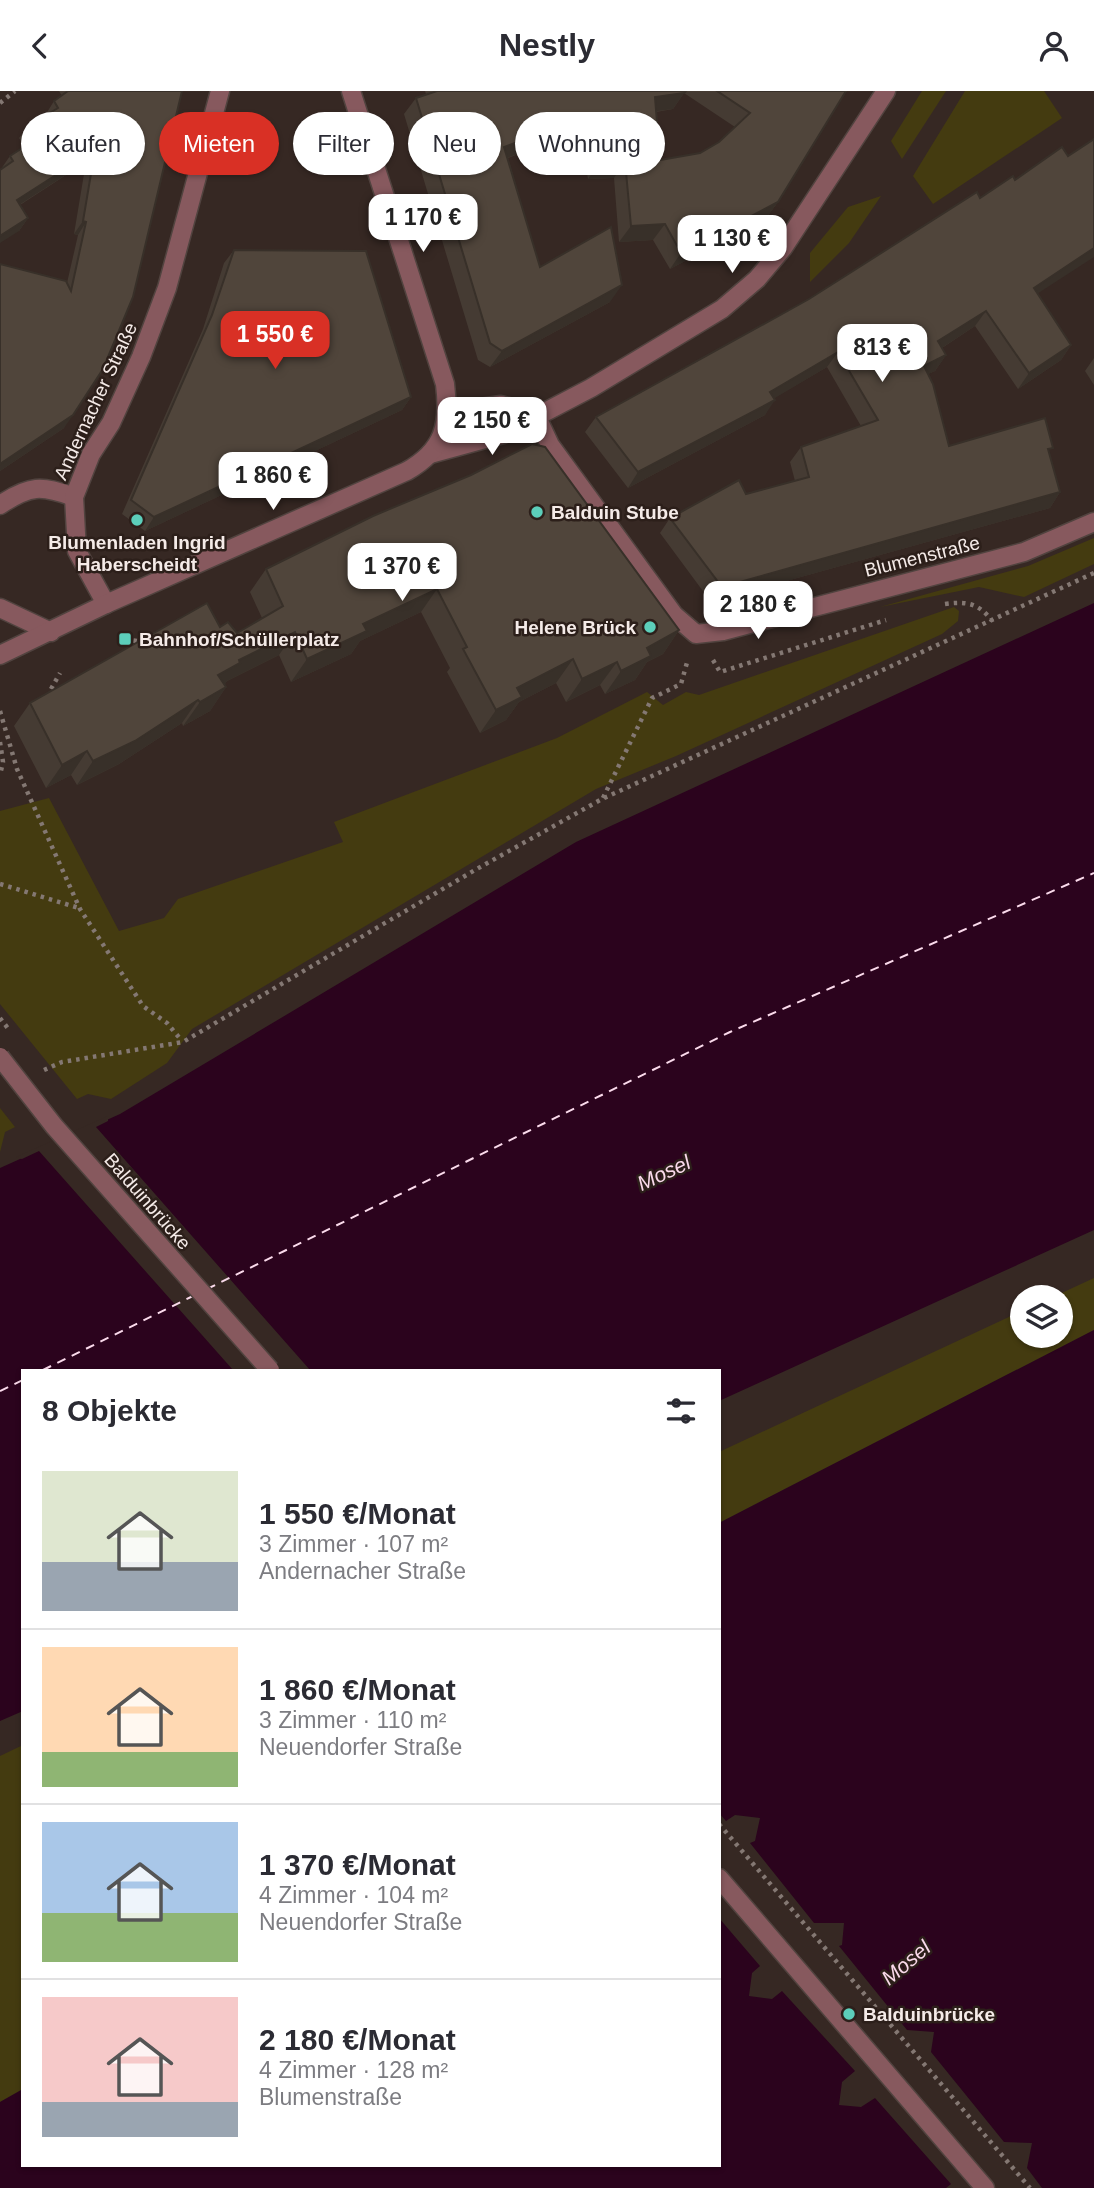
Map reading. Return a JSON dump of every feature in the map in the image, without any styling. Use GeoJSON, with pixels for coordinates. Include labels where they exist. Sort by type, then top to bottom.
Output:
{"type":"FeatureCollection","features":[{"type":"Feature","properties":{"kind":"street","name":"Andernacher Straße"},"geometry":{"type":"LineString","coordinates":[[106,604],[77,551],[74,497],[91,454],[111,423],[141,357],[167,288],[220,91]]}},
{"type":"Feature","properties":{"kind":"street"},"geometry":{"type":"LineString","coordinates":[[351,91],[445,384],[447,418],[430,454]]}},
{"type":"Feature","properties":{"kind":"street"},"geometry":{"type":"LineString","coordinates":[[0,655],[106,604],[286,527],[407,471],[430,454],[503,434],[591,388],[691,329],[722,309],[757,279],[812,209],[886,91]]}},
{"type":"Feature","properties":{"kind":"street"},"geometry":{"type":"LineString","coordinates":[[447,418],[501,405],[536,415],[550,445],[565,466],[674,615],[695,634]]}},
{"type":"Feature","properties":{"kind":"street"},"geometry":{"type":"LineString","coordinates":[[0,505],[20,492],[45,487],[74,497]]}},
{"type":"Feature","properties":{"kind":"street","name":"Blumenstraße"},"geometry":{"type":"LineString","coordinates":[[695,634],[723,631],[1024,552],[1094,522]]}},
{"type":"Feature","properties":{"kind":"street"},"geometry":{"type":"LineString","coordinates":[[0,608],[51,632]]}},
{"type":"Feature","properties":{"kind":"street","name":"Balduinbrücke"},"geometry":{"type":"LineString","coordinates":[[0,1057],[54,1126],[269,1369]]}},
{"type":"Feature","properties":{"kind":"street"},"geometry":{"type":"LineString","coordinates":[[721,1880],[985,2188]]}},
{"type":"Feature","properties":{"kind":"path"},"geometry":{"type":"LineString","coordinates":[[0,103],[15,91]]}},
{"type":"Feature","properties":{"kind":"path"},"geometry":{"type":"LineString","coordinates":[[37,1074],[62,1062],[183,1042],[475,870],[602,799],[1094,573]]}},
{"type":"Feature","properties":{"kind":"path"},"geometry":{"type":"LineString","coordinates":[[935,606],[962,601],[982,608],[992,621]]}},
{"type":"Feature","properties":{"kind":"path"},"geometry":{"type":"LineString","coordinates":[[695,634],[720,672],[897,616]]}},
{"type":"Feature","properties":{"kind":"path"},"geometry":{"type":"LineString","coordinates":[[125,639],[142,642]]}},
{"type":"Feature","properties":{"kind":"path"},"geometry":{"type":"LineString","coordinates":[[51,689],[60,673]]}},
{"type":"Feature","properties":{"kind":"path"},"geometry":{"type":"LineString","coordinates":[[602,799],[652,698],[681,684]]}},
{"type":"Feature","properties":{"kind":"path"},"geometry":{"type":"LineString","coordinates":[[0,711],[17,769],[80,909],[143,1006],[167,1023],[183,1042]]}},
{"type":"Feature","properties":{"kind":"path"},"geometry":{"type":"LineString","coordinates":[[0,742],[3,762],[0,775]]}},
{"type":"Feature","properties":{"kind":"path"},"geometry":{"type":"LineString","coordinates":[[0,884],[80,909]]}},
{"type":"Feature","properties":{"kind":"path"},"geometry":{"type":"LineString","coordinates":[[721,1826],[1030,2188]]}},
{"type":"Feature","properties":{"kind":"shaded area"},"geometry":{"type":"Polygon","coordinates":[[[922,91],[946,91],[902,159],[891,141],[922,91]]]}},
{"type":"Feature","properties":{"kind":"shaded area"},"geometry":{"type":"Polygon","coordinates":[[[965,91],[1044,91],[1062,118],[933,204],[913,176],[965,91]]]}},
{"type":"Feature","properties":{"kind":"shaded area"},"geometry":{"type":"Polygon","coordinates":[[[881,196],[849,243],[810,282],[810,253],[848,207],[881,196]]]}},
{"type":"Feature","properties":{"kind":"shaded area"},"geometry":{"type":"Polygon","coordinates":[[[1094,538],[1094,564],[1024,597],[979,587],[880,607],[1028,566],[1094,538]]]}},
{"type":"Feature","properties":{"kind":"shaded area"},"geometry":{"type":"Polygon","coordinates":[[[954,607],[959,611],[958,621],[942,634],[676,756],[596,789],[192,1029],[167,1063],[111,1099],[88,1094],[77,1099],[0,1004],[0,811],[49,798],[119,931],[164,918],[178,899],[343,842],[334,822],[557,738],[647,692],[663,705],[686,692],[699,695],[954,607]]]}},
{"type":"Feature","properties":{"kind":"shaded area"},"geometry":{"type":"Polygon","coordinates":[[[0,1108],[15,1127],[5,1132],[0,1152],[0,1108]]]}},
{"type":"Feature","properties":{"kind":"shaded area"},"geometry":{"type":"Polygon","coordinates":[[[1094,1278],[1094,1330],[1073,1341],[1073,1288],[1094,1278]]]}},
{"type":"Feature","properties":{"kind":"shaded area"},"geometry":{"type":"Polygon","coordinates":[[[1010,1317],[1010,1348],[1059,1348],[721,1522],[721,1451],[1010,1317]]]}},
{"type":"Feature","properties":{"kind":"shaded area"},"geometry":{"type":"Polygon","coordinates":[[[21,1746],[21,2090],[0,2102],[0,1756],[21,1746]]]}},
{"type":"Feature","properties":{"kind":"water","name":"Mosel"},"geometry":{"type":"Polygon","coordinates":[[[1094,603],[1094,1230],[721,1400],[721,1369],[21,1369],[21,1712],[0,1721],[0,1168],[120,1114],[576,842],[1094,603]]]}},
{"type":"Feature","properties":{"kind":"water","name":"Mosel"},"geometry":{"type":"Polygon","coordinates":[[[1094,1330],[1094,2188],[0,2188],[0,2102],[21,2090],[21,2167],[721,2167],[721,1522],[1059,1348],[1073,1348],[1073,1341],[1094,1330]]]}},
{"type":"Feature","properties":{"kind":"pier"},"geometry":{"type":"Polygon","coordinates":[[[108,1116],[108,1121],[96,1127],[309,1369],[232,1369],[39,1151],[22,1159],[16,1157],[108,1116]]]}},
{"type":"Feature","properties":{"kind":"pier","name":"Balduinbrücke"},"geometry":{"type":"Polygon","coordinates":[[[721,1815],[726,1821],[735,1815],[760,1818],[755,1841],[750,1843],[814,1923],[844,1923],[842,1945],[839,1946],[907,2030],[934,2032],[931,2052],[1004,2142],[1032,2143],[1027,2168],[1042,2188],[946,2188],[951,2184],[875,2098],[861,2107],[839,2105],[842,2082],[855,2071],[782,1991],[772,1999],[749,1996],[752,1973],[760,1966],[721,1920],[721,1815]]]}},
{"type":"Feature","properties":{"kind":"building"},"geometry":{"type":"Polygon","coordinates":[[[68,91],[182,91],[177,112],[159,112],[159,175],[162,175],[133,297],[103,369],[73,415],[0,464],[0,264],[66,281],[71,291],[86,222],[83,221],[91,175],[145,175],[145,112],[51,112],[58,108],[54,101],[68,91]]]}},
{"type":"Feature","properties":{"kind":"building"},"geometry":{"type":"Polygon","coordinates":[[[437,91],[686,91],[655,97],[656,112],[515,112],[515,143],[504,147],[540,267],[611,227],[622,285],[502,351],[490,343],[439,175],[501,175],[501,112],[420,112],[416,98],[437,91]]]}},
{"type":"Feature","properties":{"kind":"building"},"geometry":{"type":"Polygon","coordinates":[[[717,91],[846,91],[778,202],[681,253],[665,224],[631,226],[626,175],[665,175],[665,159],[700,153],[719,142],[750,113],[717,91]]]}},
{"type":"Feature","properties":{"kind":"building"},"geometry":{"type":"Polygon","coordinates":[[[1094,139],[1094,248],[1034,288],[1071,345],[1029,373],[986,311],[938,341],[946,355],[924,366],[933,384],[949,446],[1045,418],[1053,448],[1048,449],[1060,492],[722,587],[670,518],[739,480],[746,494],[809,477],[801,447],[878,420],[838,352],[770,392],[775,400],[638,472],[596,417],[809,299],[977,192],[980,198],[1013,176],[1015,180],[1062,147],[1068,156],[1094,139]]]}},
{"type":"Feature","properties":{"kind":"building"},"geometry":{"type":"Polygon","coordinates":[[[21,149],[21,175],[56,175],[17,200],[28,218],[0,236],[0,170],[13,161],[10,156],[21,149]]]}},
{"type":"Feature","properties":{"kind":"building"},"geometry":{"type":"Polygon","coordinates":[[[234,250],[366,251],[411,397],[154,517],[131,500],[212,315],[234,250]]]}},
{"type":"Feature","properties":{"kind":"building"},"geometry":{"type":"Polygon","coordinates":[[[532,444],[545,447],[679,630],[647,648],[651,656],[621,671],[617,662],[582,679],[573,659],[517,688],[522,697],[496,710],[463,649],[467,647],[437,589],[363,624],[367,631],[307,659],[295,632],[239,660],[240,663],[218,675],[226,687],[200,702],[198,700],[135,741],[93,761],[87,751],[62,765],[30,703],[207,603],[220,627],[228,622],[237,633],[283,606],[266,569],[373,516],[471,475],[532,444]]]}},
{"type":"Feature","properties":{"kind":"ferry route"},"geometry":{"type":"LineString","coordinates":[[207,1289],[730,1032],[1094,873]]}},
{"type":"Feature","properties":{"kind":"ferry route"},"geometry":{"type":"LineString","coordinates":[[45,1369],[193,1296]]}},
{"type":"Feature","properties":{"kind":"ferry route"},"geometry":{"type":"LineString","coordinates":[[0,1391],[21,1381]]}},
{"type":"Feature","properties":{"kind":"place","name":"Balduin Stube"},"geometry":{"type":"Point","coordinates":[537,512]}},
{"type":"Feature","properties":{"kind":"place","name":"Blumenladen Ingrid Haberscheidt"},"geometry":{"type":"Point","coordinates":[137,520]}},
{"type":"Feature","properties":{"kind":"place","name":"Helene Brück"},"geometry":{"type":"Point","coordinates":[650,627]}},
{"type":"Feature","properties":{"kind":"place","name":"Bahnhof/Schüllerplatz"},"geometry":{"type":"Point","coordinates":[125,639]}},
{"type":"Feature","properties":{"kind":"place","name":"Balduinbrücke"},"geometry":{"type":"Point","coordinates":[849,2014]}}]}
